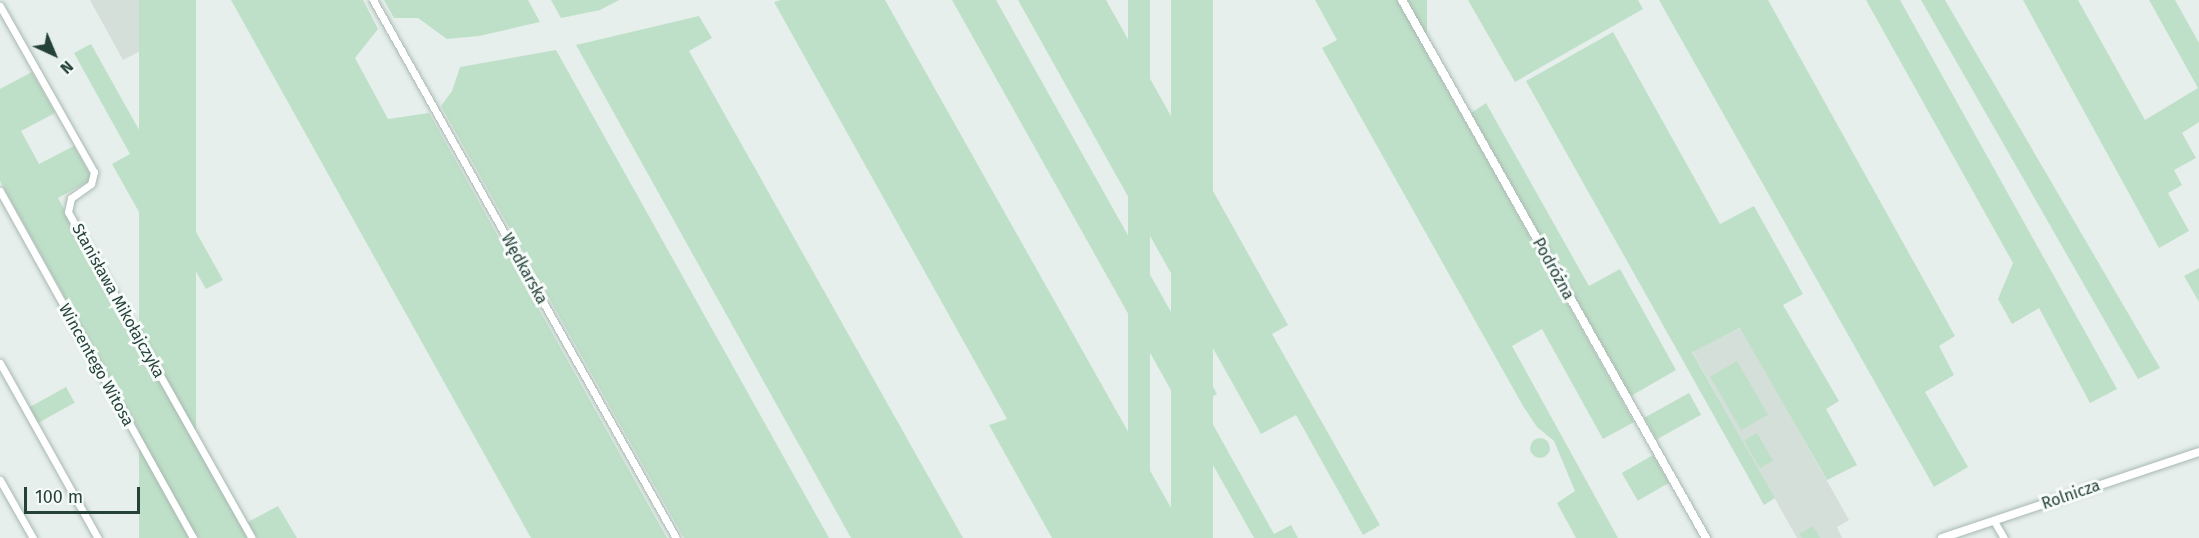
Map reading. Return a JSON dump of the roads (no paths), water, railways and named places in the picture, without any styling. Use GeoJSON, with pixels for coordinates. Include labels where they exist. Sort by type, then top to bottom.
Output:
{"type":"FeatureCollection","features":[{"type":"Feature","properties":{"kind":"street","name":"Wędkarska"},"geometry":{"type":"LineString","coordinates":[[373,0],[676,538]]}},
{"type":"Feature","properties":{"kind":"street","name":"Podróżna"},"geometry":{"type":"LineString","coordinates":[[1402,0],[1706,538]]}},
{"type":"Feature","properties":{"kind":"street","name":"Stanisława Mikołajczyka"},"geometry":{"type":"LineString","coordinates":[[0,6],[94,172],[91,184],[71,198],[68,212],[252,538]]}},
{"type":"Feature","properties":{"kind":"street","name":"Wincentego Witosa"},"geometry":{"type":"LineString","coordinates":[[0,191],[193,538]]}},
{"type":"Feature","properties":{"kind":"street"},"geometry":{"type":"LineString","coordinates":[[0,363],[98,538]]}},
{"type":"Feature","properties":{"kind":"street","name":"Rolnicza"},"geometry":{"type":"LineString","coordinates":[[1942,538],[2199,452]]}},
{"type":"Feature","properties":{"kind":"street"},"geometry":{"type":"LineString","coordinates":[[0,480],[33,538]]}},
{"type":"Feature","properties":{"kind":"street"},"geometry":{"type":"LineString","coordinates":[[1994,521],[2004,538]]}}]}
